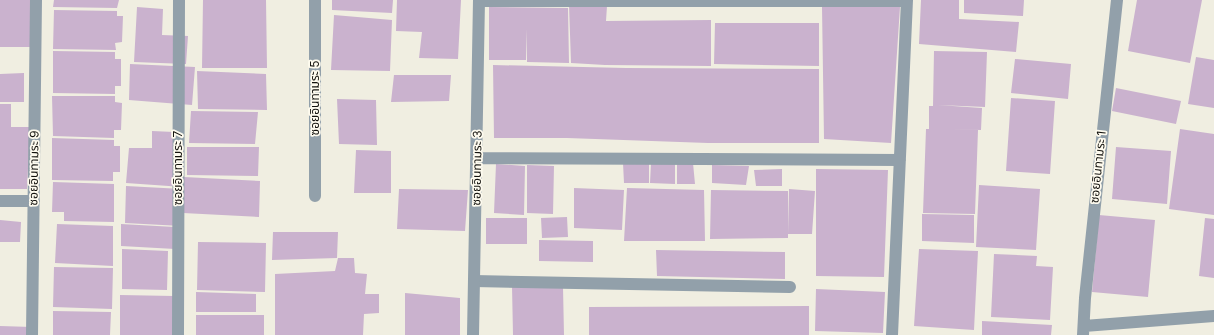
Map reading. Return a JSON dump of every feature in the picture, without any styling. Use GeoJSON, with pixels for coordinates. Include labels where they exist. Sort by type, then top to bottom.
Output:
{"type":"FeatureCollection","features":[{"type":"Feature","properties":{"kind":"street","name":"ซอยอินทามระ 9"},"geometry":{"type":"LineString","coordinates":[[32,335],[36,0]]}},
{"type":"Feature","properties":{"kind":"street","name":"ซอยอินทามระ 7"},"geometry":{"type":"LineString","coordinates":[[178,335],[179,0]]}},
{"type":"Feature","properties":{"kind":"street","name":"ซอยอินทามระ 5"},"geometry":{"type":"LineString","coordinates":[[315,0],[315,196]]}},
{"type":"Feature","properties":{"kind":"street","name":"ซอยอินทามระ 3"},"geometry":{"type":"LineString","coordinates":[[473,335],[478,158],[479,0],[907,1]]}},
{"type":"Feature","properties":{"kind":"street","name":"ซอยอินทามระ 1"},"geometry":{"type":"LineString","coordinates":[[1084,331],[1106,90],[1117,0]]}},
{"type":"Feature","properties":{"kind":"street"},"geometry":{"type":"LineString","coordinates":[[892,335],[907,1]]}},
{"type":"Feature","properties":{"kind":"street"},"geometry":{"type":"LineString","coordinates":[[478,158],[900,160]]}},
{"type":"Feature","properties":{"kind":"street"},"geometry":{"type":"LineString","coordinates":[[0,201],[34,201]]}},
{"type":"Feature","properties":{"kind":"street"},"geometry":{"type":"LineString","coordinates":[[474,281],[790,287]]}},
{"type":"Feature","properties":{"kind":"street"},"geometry":{"type":"LineString","coordinates":[[1084,331],[1214,316]]}},
{"type":"Feature","properties":{"kind":"building"},"geometry":{"type":"Polygon","coordinates":[[[0,0],[33,0],[32,47],[0,47],[0,0]]]}},
{"type":"Feature","properties":{"kind":"building"},"geometry":{"type":"Polygon","coordinates":[[[54,0],[119,0],[117,8],[53,7],[54,0]]]}},
{"type":"Feature","properties":{"kind":"building"},"geometry":{"type":"Polygon","coordinates":[[[203,0],[266,0],[267,68],[202,68],[203,0]]]}},
{"type":"Feature","properties":{"kind":"building"},"geometry":{"type":"Polygon","coordinates":[[[332,0],[393,0],[392,13],[332,10],[332,0]]]}},
{"type":"Feature","properties":{"kind":"building"},"geometry":{"type":"Polygon","coordinates":[[[397,0],[461,0],[458,59],[419,58],[422,32],[396,31],[397,0]]]}},
{"type":"Feature","properties":{"kind":"building"},"geometry":{"type":"Polygon","coordinates":[[[921,0],[959,0],[959,19],[1019,22],[1016,52],[919,44],[921,0]]]}},
{"type":"Feature","properties":{"kind":"building"},"geometry":{"type":"Polygon","coordinates":[[[964,0],[1024,0],[1023,16],[964,13],[964,0]]]}},
{"type":"Feature","properties":{"kind":"building"},"geometry":{"type":"Polygon","coordinates":[[[1137,0],[1202,0],[1190,63],[1128,51],[1137,0]]]}},
{"type":"Feature","properties":{"kind":"building"},"geometry":{"type":"Polygon","coordinates":[[[569,5],[607,6],[606,21],[711,20],[711,66],[605,65],[571,63],[569,5]]]}},
{"type":"Feature","properties":{"kind":"building"},"geometry":{"type":"Polygon","coordinates":[[[137,7],[163,9],[162,35],[188,36],[186,64],[134,62],[137,7]]]}},
{"type":"Feature","properties":{"kind":"building"},"geometry":{"type":"Polygon","coordinates":[[[489,7],[568,8],[569,63],[527,62],[527,29],[526,60],[489,60],[489,7]]]}},
{"type":"Feature","properties":{"kind":"building"},"geometry":{"type":"Polygon","coordinates":[[[822,7],[900,7],[891,143],[824,139],[822,7]]]}},
{"type":"Feature","properties":{"kind":"building"},"geometry":{"type":"Polygon","coordinates":[[[54,10],[117,11],[117,16],[123,16],[122,42],[115,43],[116,50],[53,49],[54,10]]]}},
{"type":"Feature","properties":{"kind":"building"},"geometry":{"type":"Polygon","coordinates":[[[334,15],[392,20],[390,71],[331,70],[334,15]]]}},
{"type":"Feature","properties":{"kind":"building"},"geometry":{"type":"Polygon","coordinates":[[[715,23],[819,23],[819,66],[714,64],[715,23]]]}},
{"type":"Feature","properties":{"kind":"building"},"geometry":{"type":"Polygon","coordinates":[[[53,51],[115,52],[115,59],[121,59],[121,86],[115,86],[115,94],[53,93],[53,51]]]}},
{"type":"Feature","properties":{"kind":"building"},"geometry":{"type":"Polygon","coordinates":[[[934,51],[987,52],[985,107],[938,105],[982,108],[981,130],[941,129],[978,130],[975,214],[923,213],[926,129],[929,129],[929,106],[933,106],[934,51]]]}},
{"type":"Feature","properties":{"kind":"building"},"geometry":{"type":"Polygon","coordinates":[[[1196,57],[1214,60],[1214,108],[1188,104],[1196,57]]]}},
{"type":"Feature","properties":{"kind":"building"},"geometry":{"type":"Polygon","coordinates":[[[1015,59],[1071,64],[1068,99],[1011,93],[1015,59]]]}},
{"type":"Feature","properties":{"kind":"building"},"geometry":{"type":"Polygon","coordinates":[[[130,64],[195,67],[192,105],[129,100],[130,64]]]}},
{"type":"Feature","properties":{"kind":"building"},"geometry":{"type":"Polygon","coordinates":[[[493,65],[626,68],[819,69],[819,143],[708,143],[567,138],[494,138],[493,65]]]}},
{"type":"Feature","properties":{"kind":"building"},"geometry":{"type":"Polygon","coordinates":[[[197,71],[266,74],[267,110],[198,109],[197,71]]]}},
{"type":"Feature","properties":{"kind":"building"},"geometry":{"type":"Polygon","coordinates":[[[24,73],[24,102],[0,102],[0,74],[24,73]]]}},
{"type":"Feature","properties":{"kind":"building"},"geometry":{"type":"Polygon","coordinates":[[[394,75],[451,75],[449,101],[391,102],[394,75]]]}},
{"type":"Feature","properties":{"kind":"building"},"geometry":{"type":"Polygon","coordinates":[[[1116,88],[1181,101],[1176,124],[1112,111],[1116,88]]]}},
{"type":"Feature","properties":{"kind":"building"},"geometry":{"type":"Polygon","coordinates":[[[52,96],[115,96],[115,102],[122,103],[121,130],[114,130],[114,138],[53,136],[52,96]]]}},
{"type":"Feature","properties":{"kind":"building"},"geometry":{"type":"Polygon","coordinates":[[[1011,98],[1055,101],[1050,174],[1006,171],[1011,98]]]}},
{"type":"Feature","properties":{"kind":"building"},"geometry":{"type":"Polygon","coordinates":[[[337,99],[376,100],[377,145],[339,144],[337,99]]]}},
{"type":"Feature","properties":{"kind":"building"},"geometry":{"type":"Polygon","coordinates":[[[0,104],[11,104],[11,127],[30,127],[27,189],[0,189],[0,104]]]}},
{"type":"Feature","properties":{"kind":"building"},"geometry":{"type":"Polygon","coordinates":[[[191,111],[258,112],[255,144],[189,143],[191,111]]]}},
{"type":"Feature","properties":{"kind":"building"},"geometry":{"type":"Polygon","coordinates":[[[1180,129],[1214,134],[1214,215],[1169,209],[1180,129]]]}},
{"type":"Feature","properties":{"kind":"building"},"geometry":{"type":"Polygon","coordinates":[[[152,131],[174,132],[183,187],[126,183],[129,148],[152,148],[152,131]]]}},
{"type":"Feature","properties":{"kind":"building"},"geometry":{"type":"Polygon","coordinates":[[[52,138],[114,140],[114,146],[120,146],[120,172],[113,172],[113,181],[52,180],[52,138]]]}},
{"type":"Feature","properties":{"kind":"building"},"geometry":{"type":"Polygon","coordinates":[[[187,147],[259,147],[258,176],[187,175],[187,147]]]}},
{"type":"Feature","properties":{"kind":"building"},"geometry":{"type":"Polygon","coordinates":[[[1116,147],[1171,151],[1167,204],[1112,199],[1116,147]]]}},
{"type":"Feature","properties":{"kind":"building"},"geometry":{"type":"Polygon","coordinates":[[[356,150],[391,151],[391,193],[354,193],[356,150]]]}},
{"type":"Feature","properties":{"kind":"building"},"geometry":{"type":"Polygon","coordinates":[[[623,163],[649,163],[649,183],[624,183],[623,163]]]}},
{"type":"Feature","properties":{"kind":"building"},"geometry":{"type":"Polygon","coordinates":[[[651,163],[675,163],[675,184],[650,183],[651,163]]]}},
{"type":"Feature","properties":{"kind":"building"},"geometry":{"type":"Polygon","coordinates":[[[677,163],[693,163],[695,184],[677,184],[677,163]]]}},
{"type":"Feature","properties":{"kind":"building"},"geometry":{"type":"Polygon","coordinates":[[[496,164],[525,166],[524,215],[494,213],[496,164]]]}},
{"type":"Feature","properties":{"kind":"building"},"geometry":{"type":"Polygon","coordinates":[[[527,165],[554,166],[553,214],[527,213],[527,165]]]}},
{"type":"Feature","properties":{"kind":"building"},"geometry":{"type":"Polygon","coordinates":[[[712,165],[749,166],[746,185],[712,183],[712,165]]]}},
{"type":"Feature","properties":{"kind":"building"},"geometry":{"type":"Polygon","coordinates":[[[782,169],[782,186],[756,186],[754,170],[782,169]]]}},
{"type":"Feature","properties":{"kind":"building"},"geometry":{"type":"Polygon","coordinates":[[[816,169],[888,170],[884,277],[816,276],[816,169]]]}},
{"type":"Feature","properties":{"kind":"building"},"geometry":{"type":"Polygon","coordinates":[[[184,177],[260,181],[259,217],[183,213],[184,177]]]}},
{"type":"Feature","properties":{"kind":"building"},"geometry":{"type":"Polygon","coordinates":[[[53,182],[114,184],[114,222],[64,221],[64,212],[52,212],[53,182]]]}},
{"type":"Feature","properties":{"kind":"building"},"geometry":{"type":"Polygon","coordinates":[[[979,185],[1040,189],[1036,250],[976,247],[979,185]]]}},
{"type":"Feature","properties":{"kind":"building"},"geometry":{"type":"Polygon","coordinates":[[[126,186],[182,189],[181,226],[125,223],[126,186]]]}},
{"type":"Feature","properties":{"kind":"building"},"geometry":{"type":"Polygon","coordinates":[[[574,188],[624,190],[622,230],[574,228],[574,188]]]}},
{"type":"Feature","properties":{"kind":"building"},"geometry":{"type":"Polygon","coordinates":[[[627,188],[704,190],[705,241],[624,241],[627,188]]]}},
{"type":"Feature","properties":{"kind":"building"},"geometry":{"type":"Polygon","coordinates":[[[399,189],[468,190],[465,231],[397,229],[399,189]]]}},
{"type":"Feature","properties":{"kind":"building"},"geometry":{"type":"Polygon","coordinates":[[[789,189],[815,191],[812,234],[788,234],[789,189]]]}},
{"type":"Feature","properties":{"kind":"building"},"geometry":{"type":"Polygon","coordinates":[[[711,190],[788,191],[788,238],[710,239],[711,190]]]}},
{"type":"Feature","properties":{"kind":"building"},"geometry":{"type":"Polygon","coordinates":[[[922,214],[974,215],[974,243],[922,241],[922,214]]]}},
{"type":"Feature","properties":{"kind":"building"},"geometry":{"type":"Polygon","coordinates":[[[1099,215],[1155,220],[1148,297],[1092,292],[1099,215]]]}},
{"type":"Feature","properties":{"kind":"building"},"geometry":{"type":"Polygon","coordinates":[[[567,217],[568,237],[542,238],[541,218],[567,217]]]}},
{"type":"Feature","properties":{"kind":"building"},"geometry":{"type":"Polygon","coordinates":[[[486,218],[527,218],[527,244],[486,244],[486,218]]]}},
{"type":"Feature","properties":{"kind":"building"},"geometry":{"type":"Polygon","coordinates":[[[1205,218],[1214,219],[1214,278],[1199,276],[1205,218]]]}},
{"type":"Feature","properties":{"kind":"building"},"geometry":{"type":"Polygon","coordinates":[[[0,220],[21,222],[20,242],[0,242],[0,220]]]}},
{"type":"Feature","properties":{"kind":"building"},"geometry":{"type":"Polygon","coordinates":[[[57,224],[113,226],[113,266],[55,263],[57,224]]]}},
{"type":"Feature","properties":{"kind":"building"},"geometry":{"type":"Polygon","coordinates":[[[121,224],[175,227],[175,249],[121,246],[121,224]]]}},
{"type":"Feature","properties":{"kind":"building"},"geometry":{"type":"Polygon","coordinates":[[[273,232],[338,232],[337,258],[272,260],[273,232]]]}},
{"type":"Feature","properties":{"kind":"building"},"geometry":{"type":"Polygon","coordinates":[[[539,240],[593,241],[593,262],[539,261],[539,240]]]}},
{"type":"Feature","properties":{"kind":"building"},"geometry":{"type":"Polygon","coordinates":[[[198,242],[266,243],[265,292],[197,290],[198,242]]]}},
{"type":"Feature","properties":{"kind":"building"},"geometry":{"type":"Polygon","coordinates":[[[122,249],[168,251],[167,290],[122,289],[122,249]]]}},
{"type":"Feature","properties":{"kind":"building"},"geometry":{"type":"Polygon","coordinates":[[[919,249],[978,251],[974,330],[914,326],[919,249]]]}},
{"type":"Feature","properties":{"kind":"building"},"geometry":{"type":"Polygon","coordinates":[[[656,250],[785,252],[785,279],[657,276],[656,250]]]}},
{"type":"Feature","properties":{"kind":"building"},"geometry":{"type":"Polygon","coordinates":[[[994,254],[1037,256],[1036,266],[1053,267],[1050,320],[991,317],[994,254]]]}},
{"type":"Feature","properties":{"kind":"building"},"geometry":{"type":"Polygon","coordinates":[[[338,258],[354,258],[355,273],[367,274],[365,294],[379,294],[379,313],[364,314],[363,335],[275,335],[275,274],[335,271],[338,258]]]}},
{"type":"Feature","properties":{"kind":"building"},"geometry":{"type":"Polygon","coordinates":[[[54,267],[113,268],[112,309],[53,307],[54,267]]]}},
{"type":"Feature","properties":{"kind":"building"},"geometry":{"type":"Polygon","coordinates":[[[512,286],[563,287],[564,335],[513,335],[512,286]]]}},
{"type":"Feature","properties":{"kind":"building"},"geometry":{"type":"Polygon","coordinates":[[[816,289],[885,292],[883,333],[815,331],[816,289]]]}},
{"type":"Feature","properties":{"kind":"building"},"geometry":{"type":"Polygon","coordinates":[[[196,292],[256,294],[256,312],[196,312],[196,292]]]}},
{"type":"Feature","properties":{"kind":"building"},"geometry":{"type":"Polygon","coordinates":[[[405,293],[460,298],[460,335],[405,335],[405,293]]]}},
{"type":"Feature","properties":{"kind":"building"},"geometry":{"type":"Polygon","coordinates":[[[120,295],[174,296],[173,335],[120,335],[120,295]]]}},
{"type":"Feature","properties":{"kind":"building"},"geometry":{"type":"Polygon","coordinates":[[[809,306],[809,335],[589,335],[589,307],[809,306]]]}},
{"type":"Feature","properties":{"kind":"building"},"geometry":{"type":"Polygon","coordinates":[[[53,311],[111,312],[110,335],[53,335],[53,311]]]}},
{"type":"Feature","properties":{"kind":"building"},"geometry":{"type":"Polygon","coordinates":[[[196,315],[264,315],[264,335],[196,335],[196,315]]]}},
{"type":"Feature","properties":{"kind":"building"},"geometry":{"type":"Polygon","coordinates":[[[982,321],[1052,325],[1051,335],[982,335],[982,321]]]}},
{"type":"Feature","properties":{"kind":"building"},"geometry":{"type":"Polygon","coordinates":[[[0,326],[32,327],[32,335],[0,335],[0,326]]]}}]}
